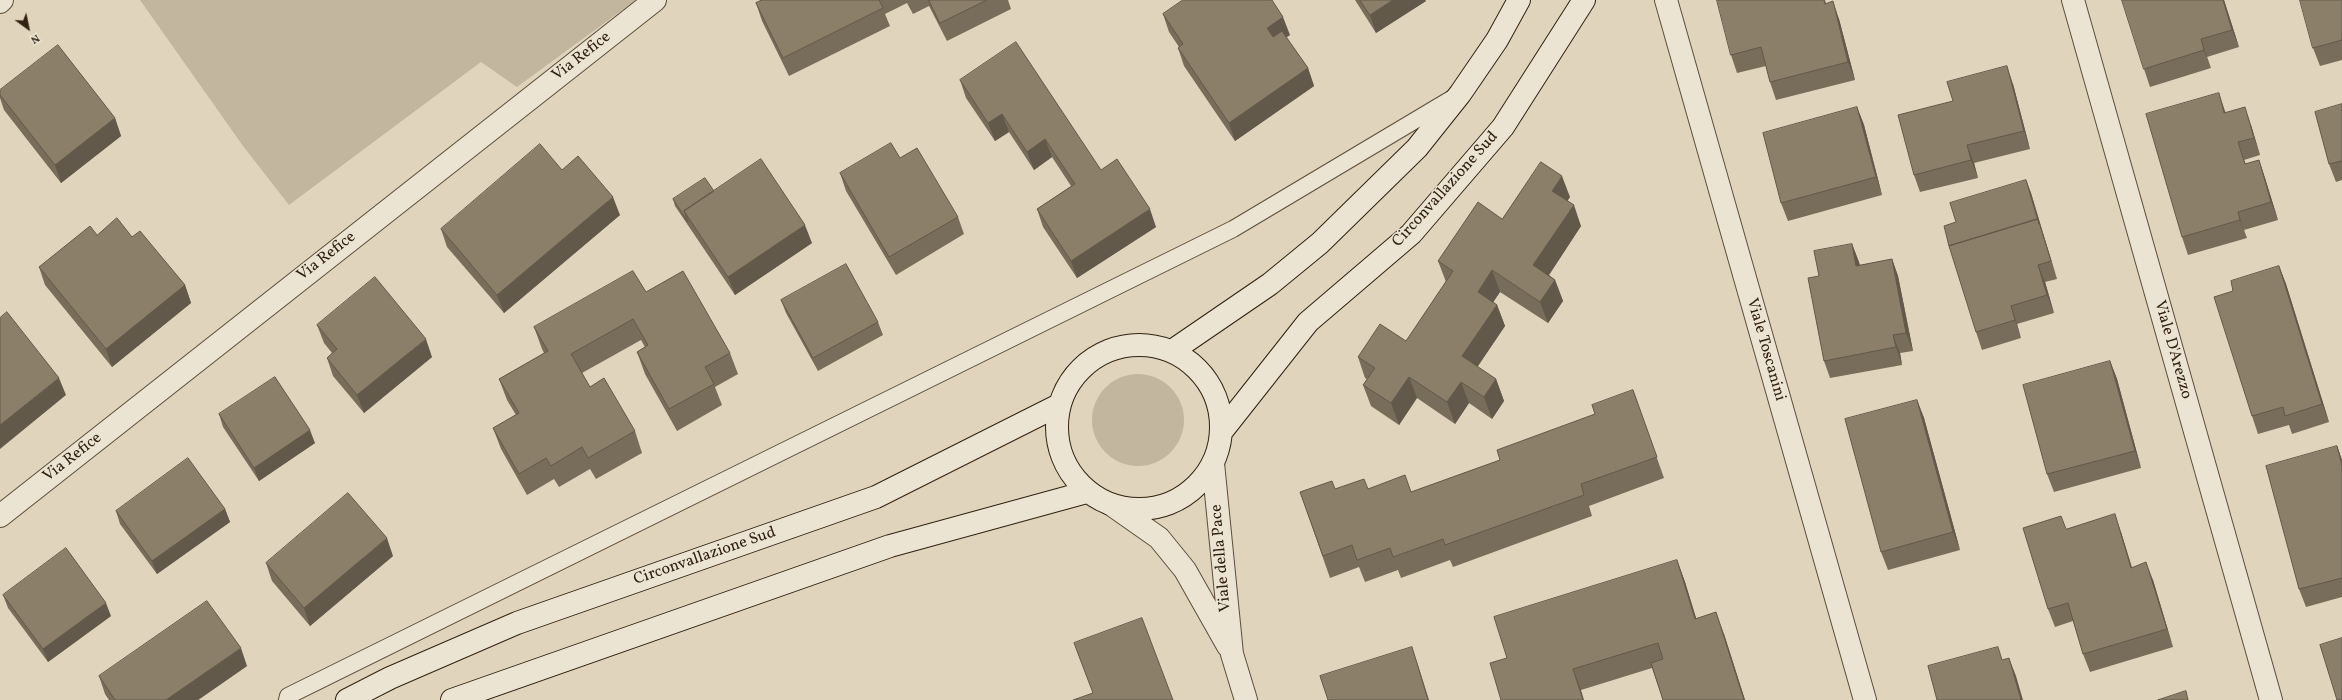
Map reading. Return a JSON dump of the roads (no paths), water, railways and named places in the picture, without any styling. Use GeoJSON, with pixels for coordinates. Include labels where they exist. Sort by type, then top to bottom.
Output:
{"type":"FeatureCollection","features":[{"type":"Feature","properties":{"kind":"main road","name":"Via Refice"},"geometry":{"type":"LineString","coordinates":[[0,516],[655,0]]}},
{"type":"Feature","properties":{"kind":"main road"},"geometry":{"type":"LineString","coordinates":[[1172,351],[1270,284],[1320,243],[1417,148],[1460,94],[1497,40],[1520,0]]}},
{"type":"Feature","properties":{"kind":"main road","name":"Circonvallazione Sud"},"geometry":{"type":"LineString","coordinates":[[1222,431],[1308,322],[1411,234],[1503,127],[1584,0]]}},
{"type":"Feature","properties":{"kind":"main road","name":"Viale Toscanini"},"geometry":{"type":"LineString","coordinates":[[1666,0],[1865,700]]}},
{"type":"Feature","properties":{"kind":"main road","name":"Viale D'Arezzo"},"geometry":{"type":"LineString","coordinates":[[2072,0],[2271,700]]}},
{"type":"Feature","properties":{"kind":"main road","name":"Circonvallazione Sud"},"geometry":{"type":"LineString","coordinates":[[1144,344],[1172,351],[1193,364],[1209,383],[1219,406],[1222,431],[1213,463],[1200,483],[1181,498],[1174,501],[1159,507],[1135,510],[1112,506],[1088,492],[1071,475],[1060,454],[1055,430],[1059,405],[1070,380],[1090,360],[1116,347],[1144,344]]}},
{"type":"Feature","properties":{"kind":"main road","name":"Circonvallazione Sud"},"geometry":{"type":"LineString","coordinates":[[347,700],[390,678],[517,623],[876,497],[1059,405]]}},
{"type":"Feature","properties":{"kind":"main road","name":"Viale della Pace"},"geometry":{"type":"LineString","coordinates":[[1213,463],[1232,654],[1246,700]]}},
{"type":"Feature","properties":{"kind":"main road"},"geometry":{"type":"LineString","coordinates":[[452,700],[890,546],[1088,492]]}},
{"type":"Feature","properties":{"kind":"main road","name":"Viale della Pace"},"geometry":{"type":"LineString","coordinates":[[1112,506],[1159,538],[1185,570],[1232,654]]}},
{"type":"Feature","properties":{"kind":"lane"},"geometry":{"type":"LineString","coordinates":[[287,700],[288,696],[1233,228],[1460,94]]}}]}
